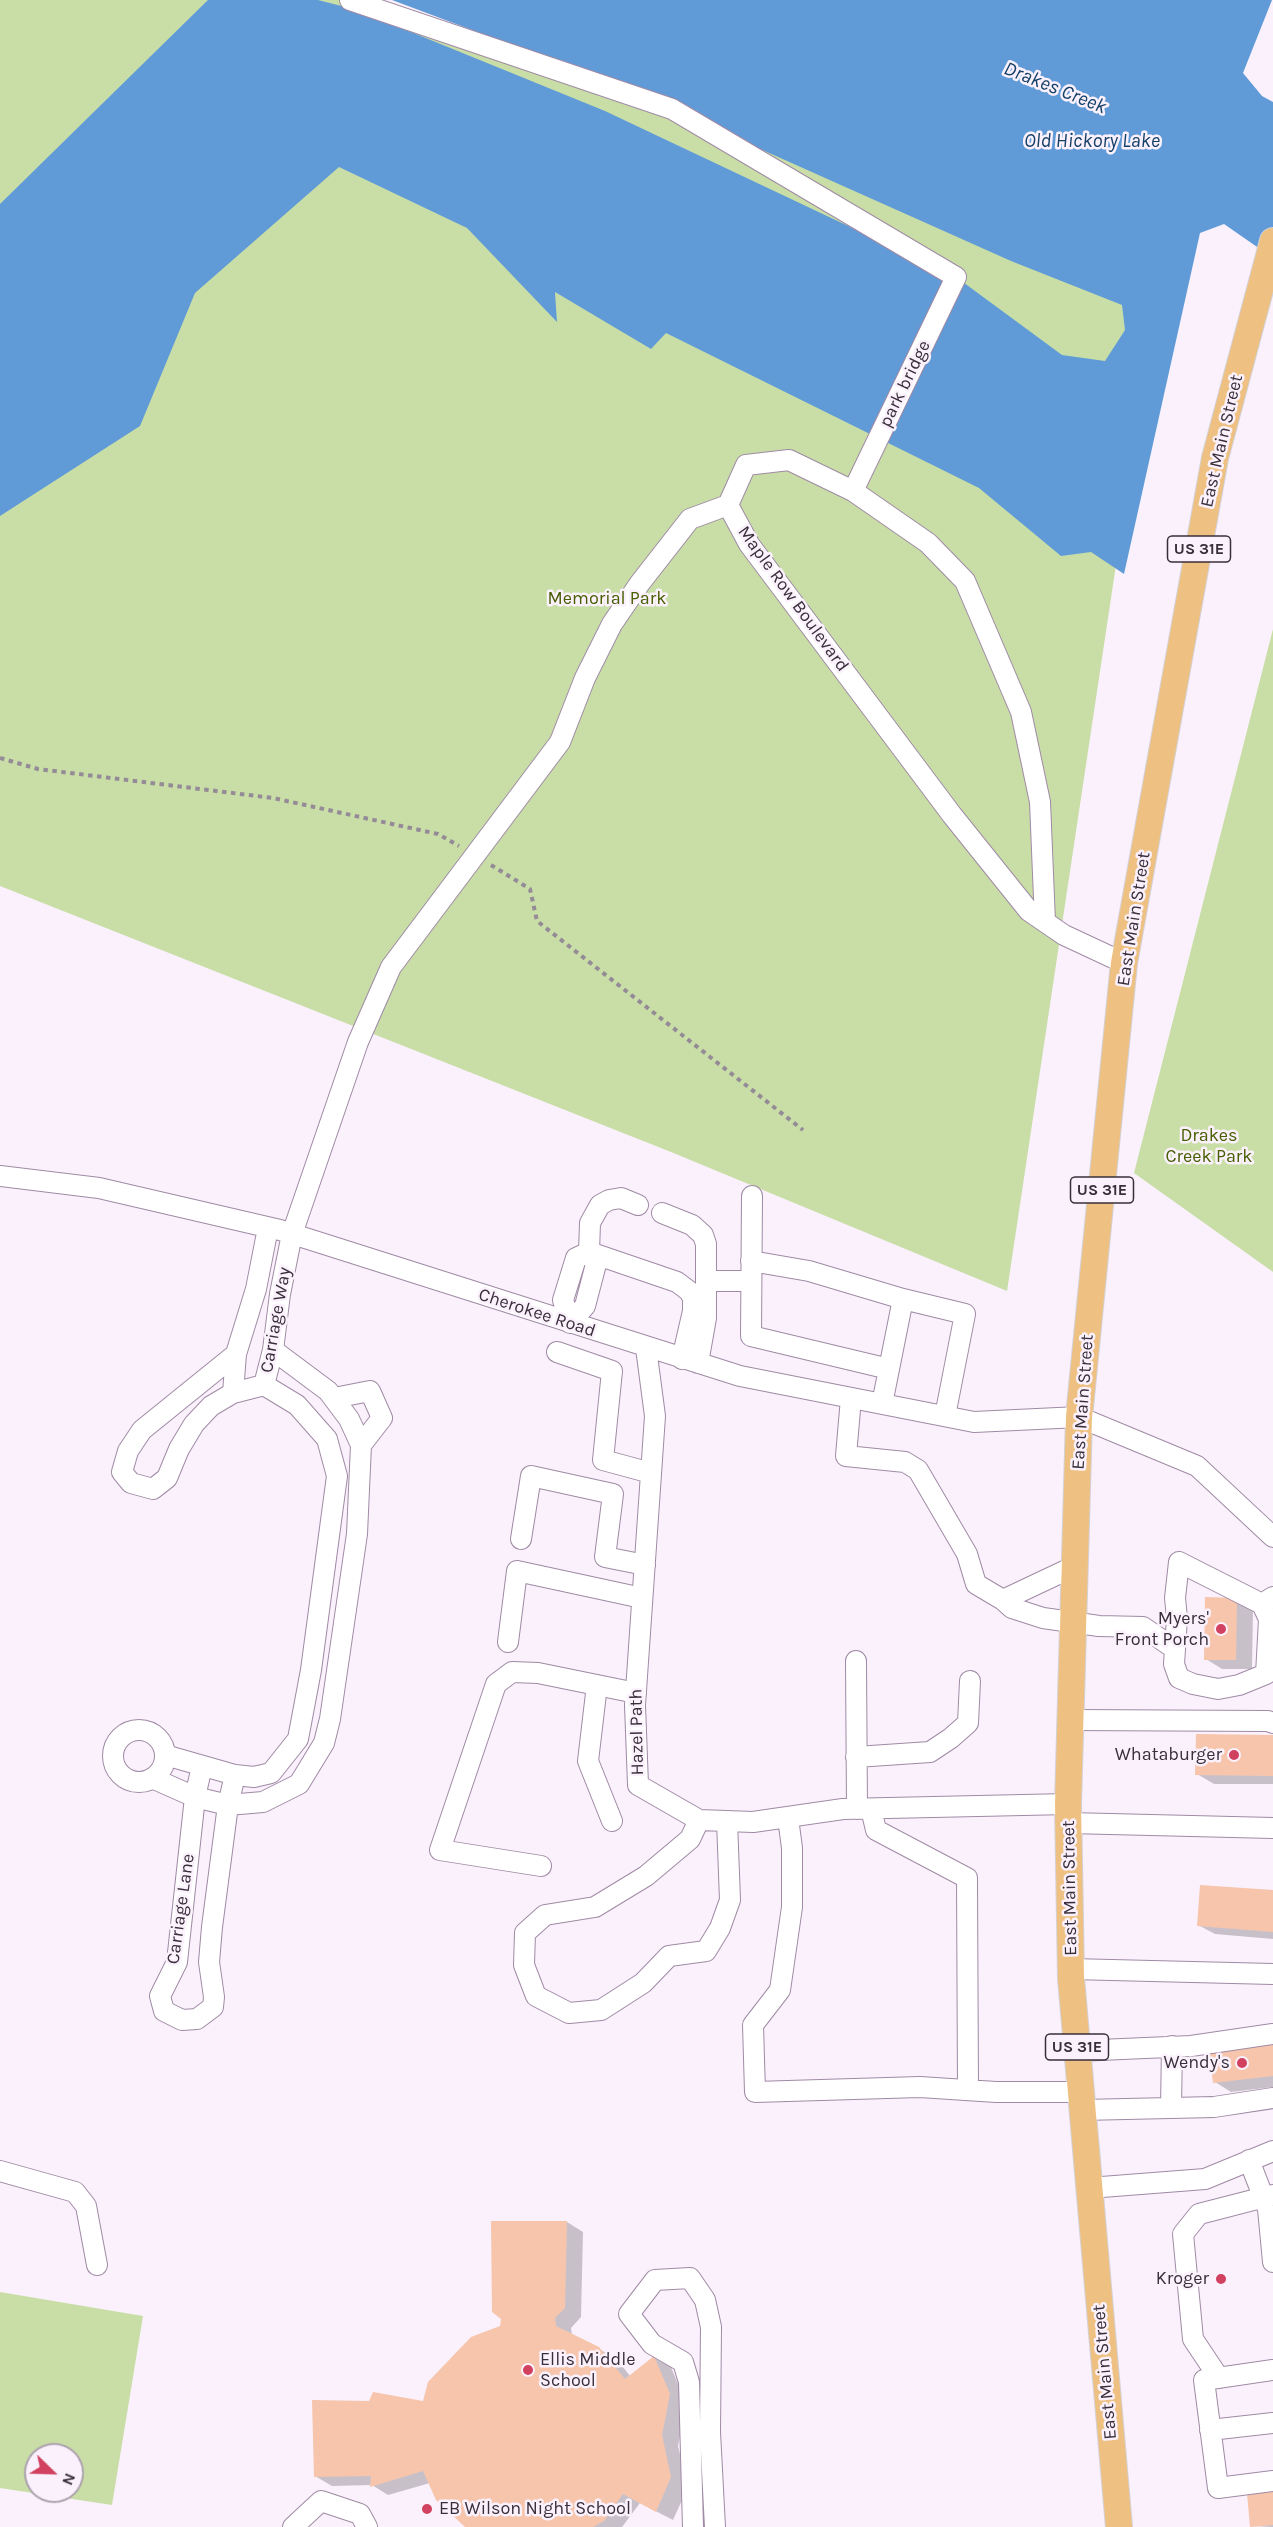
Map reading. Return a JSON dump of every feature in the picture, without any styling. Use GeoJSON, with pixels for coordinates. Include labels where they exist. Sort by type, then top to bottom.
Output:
{"type":"FeatureCollection","features":[{"type":"Feature","properties":{"kind":"main road","name":"East Main Street"},"geometry":{"type":"LineString","coordinates":[[1119,2527],[1071,1969],[1069,1814],[1079,1417],[1125,963],[1215,458],[1258,290],[1273,241]]}},
{"type":"Feature","properties":{"kind":"street","name":"park bridge"},"geometry":{"type":"LineString","coordinates":[[350,0],[672,109],[956,277],[853,491]]}},
{"type":"Feature","properties":{"kind":"street"},"geometry":{"type":"LineString","coordinates":[[728,505],[746,465],[789,460],[853,491],[928,543],[965,580],[1021,712],[1040,802],[1045,922]]}},
{"type":"Feature","properties":{"kind":"street","name":"Maple Row Boulevard"},"geometry":{"type":"LineString","coordinates":[[728,505],[749,544],[952,815],[1029,911],[1064,935],[1125,963]]}},
{"type":"Feature","properties":{"kind":"street","name":"Carriage Way"},"geometry":{"type":"LineString","coordinates":[[268,1228],[256,1289],[236,1354],[233,1392],[264,1385],[273,1350],[280,1294],[292,1234],[358,1042],[391,967],[560,742],[585,678],[606,635],[640,583],[690,519],[728,505]]}},
{"type":"Feature","properties":{"kind":"street","name":"Cherokee Road"},"geometry":{"type":"LineString","coordinates":[[0,1176],[99,1188],[292,1234],[740,1376],[974,1422],[1079,1417]]}},
{"type":"Feature","properties":{"kind":"street"},"geometry":{"type":"LineString","coordinates":[[752,1196],[751,1336],[889,1369]]}},
{"type":"Feature","properties":{"kind":"street"},"geometry":{"type":"LineString","coordinates":[[570,1323],[585,1306],[591,1285],[596,1264],[589,1252],[590,1223],[600,1205],[609,1200],[621,1198],[638,1204]]}},
{"type":"Feature","properties":{"kind":"street"},"geometry":{"type":"LineString","coordinates":[[662,1213],[692,1225],[703,1235],[706,1244],[706,1318],[690,1361]]}},
{"type":"Feature","properties":{"kind":"street"},"geometry":{"type":"LineString","coordinates":[[589,1252],[677,1282],[689,1291],[693,1298],[690,1361]]}},
{"type":"Feature","properties":{"kind":"street"},"geometry":{"type":"LineString","coordinates":[[751,1261],[809,1271],[903,1299],[965,1314],[945,1416]]}},
{"type":"Feature","properties":{"kind":"street"},"geometry":{"type":"LineString","coordinates":[[707,1281],[751,1281]]}},
{"type":"Feature","properties":{"kind":"street"},"geometry":{"type":"LineString","coordinates":[[882,1404],[903,1299]]}},
{"type":"Feature","properties":{"kind":"street","name":"Hazel Path"},"geometry":{"type":"LineString","coordinates":[[646,1348],[655,1416],[636,1693],[638,1785],[699,1820],[753,1822],[864,1809],[1069,1814],[1273,1828]]}},
{"type":"Feature","properties":{"kind":"street"},"geometry":{"type":"LineString","coordinates":[[152,1778],[195,1797],[228,1805],[263,1802],[299,1784],[324,1743],[355,1549],[361,1450],[349,1419],[328,1391],[273,1350]]}},
{"type":"Feature","properties":{"kind":"street"},"geometry":{"type":"LineString","coordinates":[[557,1352],[612,1371],[603,1460],[651,1473]]}},
{"type":"Feature","properties":{"kind":"street"},"geometry":{"type":"LineString","coordinates":[[233,1392],[212,1406],[194,1424],[178,1449],[167,1478],[153,1489],[131,1482],[122,1472],[128,1451],[141,1430],[236,1354]]}},
{"type":"Feature","properties":{"kind":"street"},"geometry":{"type":"LineString","coordinates":[[165,1755],[235,1775],[254,1777],[271,1773],[298,1739],[311,1670],[337,1476],[327,1439],[297,1405],[264,1385]]}},
{"type":"Feature","properties":{"kind":"street"},"geometry":{"type":"LineString","coordinates":[[333,1463],[361,1450],[382,1418],[370,1391],[334,1398]]}},
{"type":"Feature","properties":{"kind":"street"},"geometry":{"type":"LineString","coordinates":[[851,1398],[846,1456],[905,1462],[918,1470],[967,1554],[976,1584],[1012,1608],[1043,1618],[1074,1623],[1143,1627],[1175,1648]]}},
{"type":"Feature","properties":{"kind":"street"},"geometry":{"type":"LineString","coordinates":[[1079,1417],[1197,1467],[1273,1537]]}},
{"type":"Feature","properties":{"kind":"street"},"geometry":{"type":"LineString","coordinates":[[521,1539],[531,1476],[613,1494],[604,1557],[645,1565]]}},
{"type":"Feature","properties":{"kind":"street"},"geometry":{"type":"LineString","coordinates":[[328,1548],[355,1549]]}},
{"type":"Feature","properties":{"kind":"street"},"geometry":{"type":"LineString","coordinates":[[1179,1562],[1268,1601],[1266,1674],[1239,1685],[1218,1689],[1192,1684],[1179,1678],[1174,1664],[1177,1618],[1175,1598],[1179,1562]]}},
{"type":"Feature","properties":{"kind":"street"},"geometry":{"type":"LineString","coordinates":[[1003,1600],[1075,1566]]}},
{"type":"Feature","properties":{"kind":"street"},"geometry":{"type":"LineString","coordinates":[[508,1642],[517,1572],[642,1598]]}},
{"type":"Feature","properties":{"kind":"street"},"geometry":{"type":"LineString","coordinates":[[1143,1627],[1164,1614],[1175,1598]]}},
{"type":"Feature","properties":{"kind":"street"},"geometry":{"type":"LineString","coordinates":[[856,1661],[856,1757],[864,1809],[876,1830],[967,1878],[968,2090]]}},
{"type":"Feature","properties":{"kind":"street"},"geometry":{"type":"LineString","coordinates":[[311,1670],[337,1672]]}},
{"type":"Feature","properties":{"kind":"street"},"geometry":{"type":"LineString","coordinates":[[541,1866],[440,1850],[496,1684],[512,1672],[538,1673],[636,1693]]}},
{"type":"Feature","properties":{"kind":"street"},"geometry":{"type":"LineString","coordinates":[[856,1757],[930,1752],[968,1723],[970,1681]]}},
{"type":"Feature","properties":{"kind":"street"},"geometry":{"type":"LineString","coordinates":[[597,1685],[588,1761],[612,1821]]}},
{"type":"Feature","properties":{"kind":"street"},"geometry":{"type":"LineString","coordinates":[[1071,1720],[1268,1721],[1273,1723]]}},
{"type":"Feature","properties":{"kind":"street"},"geometry":{"type":"LineString","coordinates":[[131,1731],[147,1731],[160,1741],[165,1755],[159,1771],[152,1778],[136,1781],[120,1774],[113,1758],[117,1741],[131,1731]]}},
{"type":"Feature","properties":{"kind":"street","name":"Carriage Lane"},"geometry":{"type":"LineString","coordinates":[[202,1766],[195,1797],[177,1962],[159,1996],[164,2011],[182,2020],[197,2019],[213,2007],[214,1996],[209,1962],[228,1805],[235,1775]]}},
{"type":"Feature","properties":{"kind":"street"},"geometry":{"type":"LineString","coordinates":[[788,1818],[792,1848],[792,1907],[780,1990],[753,2025],[755,2092],[920,2087],[1171,2108],[1214,2107],[1273,2098]]}},
{"type":"Feature","properties":{"kind":"street"},"geometry":{"type":"LineString","coordinates":[[699,1820],[690,1839],[646,1876],[595,1907],[545,1915],[525,1933],[524,1965],[536,1996],[569,2013],[601,2010],[643,1983],[669,1956],[706,1951],[720,1928],[730,1900],[728,1821]]}},
{"type":"Feature","properties":{"kind":"street"},"geometry":{"type":"LineString","coordinates":[[1071,1969],[1273,1974]]}},
{"type":"Feature","properties":{"kind":"street"},"geometry":{"type":"LineString","coordinates":[[1077,2051],[1172,2046],[1273,2034]]}},
{"type":"Feature","properties":{"kind":"street"},"geometry":{"type":"LineString","coordinates":[[1171,2108],[1172,2046]]}},
{"type":"Feature","properties":{"kind":"street"},"geometry":{"type":"LineString","coordinates":[[1089,2188],[1205,2179],[1273,2151]]}},
{"type":"Feature","properties":{"kind":"street"},"geometry":{"type":"LineString","coordinates":[[1250,2160],[1268,2195],[1273,2256]]}},
{"type":"Feature","properties":{"kind":"street"},"geometry":{"type":"LineString","coordinates":[[0,2171],[75,2192],[86,2206],[97,2265]]}},
{"type":"Feature","properties":{"kind":"street"},"geometry":{"type":"LineString","coordinates":[[1219,2378],[1193,2339],[1183,2234],[1199,2214],[1268,2195]]}},
{"type":"Feature","properties":{"kind":"street"},"geometry":{"type":"LineString","coordinates":[[693,2527],[689,2382],[683,2362],[652,2344],[630,2314],[655,2280],[690,2278],[705,2300],[711,2326],[710,2432],[715,2527]]}},
{"type":"Feature","properties":{"kind":"street"},"geometry":{"type":"LineString","coordinates":[[1273,2370],[1204,2380],[1218,2488],[1273,2481]]}},
{"type":"Feature","properties":{"kind":"street"},"geometry":{"type":"LineString","coordinates":[[1210,2430],[1273,2423]]}},
{"type":"Feature","properties":{"kind":"street"},"geometry":{"type":"LineString","coordinates":[[293,2527],[321,2501],[360,2514],[367,2527]]}},
{"type":"Feature","properties":{"kind":"green space","name":"Memorial Park"},"geometry":{"type":"Polygon","coordinates":[[[0,0],[361,0],[1161,265],[1007,1291],[671,1152],[0,886],[0,0]]]}},
{"type":"Feature","properties":{"kind":"green space","name":"Drakes Creek Park"},"geometry":{"type":"Polygon","coordinates":[[[1273,629],[1273,1272],[1134,1173],[1273,629]]]}},
{"type":"Feature","properties":{"kind":"green space"},"geometry":{"type":"Polygon","coordinates":[[[0,2292],[143,2316],[112,2505],[84,2501],[84,2443],[24,2443],[24,2492],[0,2488],[0,2292]]]}},
{"type":"Feature","properties":{"kind":"water","name":"Old Hickory Lake"},"geometry":{"type":"Polygon","coordinates":[[[208,0],[318,0],[357,10],[605,111],[956,277],[1062,355],[1105,361],[1125,330],[1122,305],[1011,261],[608,81],[392,0],[1272,0],[1243,73],[1262,96],[1273,102],[1273,258],[1224,224],[1200,233],[1124,574],[1091,552],[1061,556],[979,488],[666,333],[651,349],[555,292],[557,322],[467,228],[339,167],[195,293],[140,426],[0,516],[0,204],[208,0]]]}},
{"type":"Feature","properties":{"kind":"building","name":"Myers' Front Porch"},"geometry":{"type":"Polygon","coordinates":[[[1205,1597],[1237,1598],[1236,1660],[1204,1660],[1205,1597]]]}},
{"type":"Feature","properties":{"kind":"building","name":"Whataburger"},"geometry":{"type":"Polygon","coordinates":[[[1196,1734],[1273,1735],[1273,1776],[1195,1775],[1196,1734]]]}},
{"type":"Feature","properties":{"kind":"building"},"geometry":{"type":"Polygon","coordinates":[[[1200,1885],[1273,1890],[1273,1932],[1197,1926],[1200,1885]]]}},
{"type":"Feature","properties":{"kind":"building","name":"Wendy's"},"geometry":{"type":"Polygon","coordinates":[[[1273,2042],[1273,2076],[1213,2083],[1209,2050],[1273,2042]]]}},
{"type":"Feature","properties":{"kind":"building","name":"Ellis Middle School"},"geometry":{"type":"Polygon","coordinates":[[[491,2221],[567,2221],[565,2308],[555,2318],[556,2326],[599,2347],[625,2379],[654,2356],[670,2394],[662,2435],[671,2477],[656,2512],[623,2494],[604,2521],[593,2527],[465,2527],[436,2500],[423,2471],[370,2487],[371,2476],[314,2477],[312,2400],[369,2401],[373,2392],[423,2401],[428,2382],[471,2337],[500,2326],[501,2319],[492,2312],[491,2221]]]}},
{"type":"Feature","properties":{"kind":"building"},"geometry":{"type":"Polygon","coordinates":[[[1273,2490],[1273,2525],[1250,2527],[1247,2493],[1273,2490]]]}},
{"type":"Feature","properties":{"kind":"place","name":"Myers' Front Porch"},"geometry":{"type":"Point","coordinates":[1221,1629]}},
{"type":"Feature","properties":{"kind":"place","name":"Whataburger"},"geometry":{"type":"Point","coordinates":[1234,1755]}},
{"type":"Feature","properties":{"kind":"place","name":"Wendy's"},"geometry":{"type":"Point","coordinates":[1242,2063]}},
{"type":"Feature","properties":{"kind":"place","name":"Kroger"},"geometry":{"type":"Point","coordinates":[1221,2279]}},
{"type":"Feature","properties":{"kind":"place","name":"Ellis Middle School"},"geometry":{"type":"Point","coordinates":[528,2370]}},
{"type":"Feature","properties":{"kind":"place","name":"EB Wilson Night School"},"geometry":{"type":"Point","coordinates":[427,2509]}},
{"type":"Feature","properties":{"kind":"water label","name":"Drakes Creek"},"geometry":{"type":"Point","coordinates":[1055,88]}}]}
